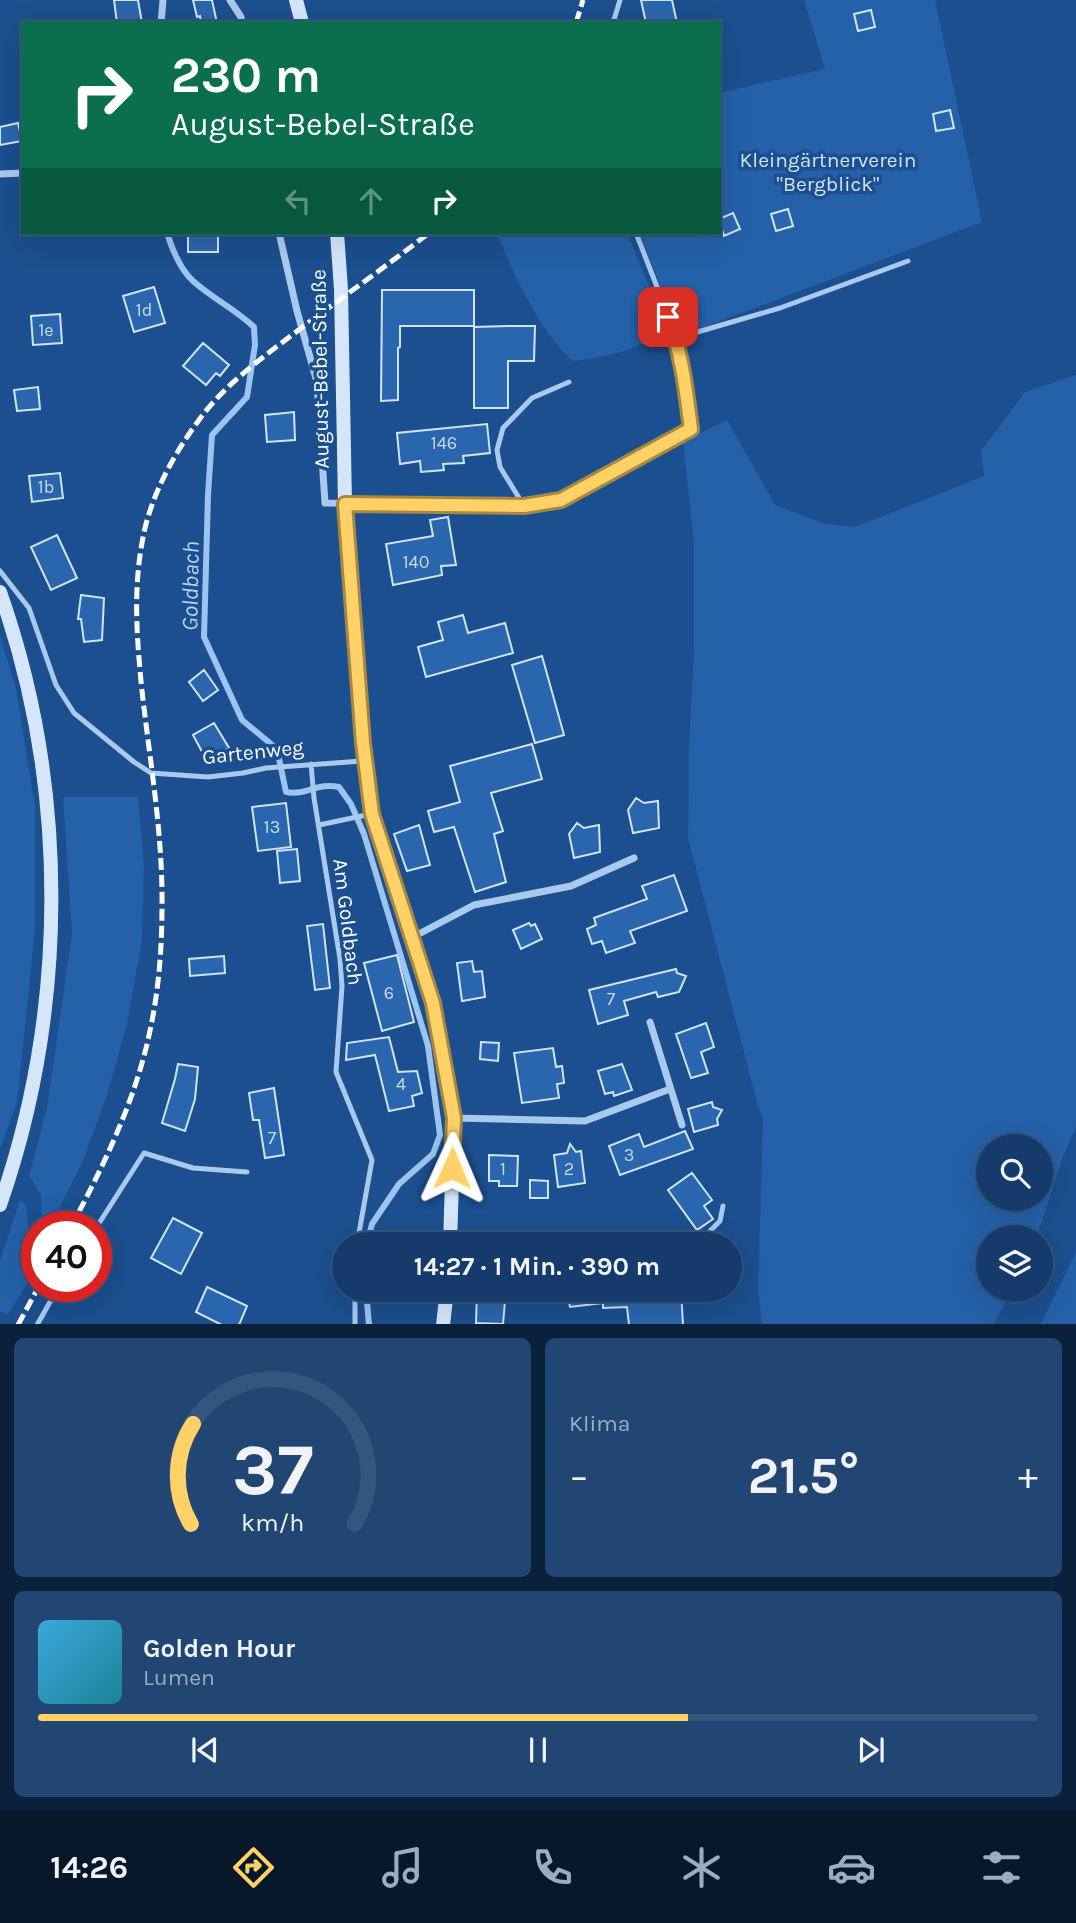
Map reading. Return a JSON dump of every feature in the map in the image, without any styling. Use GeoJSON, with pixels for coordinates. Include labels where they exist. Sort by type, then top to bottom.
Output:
{"type":"FeatureCollection","features":[{"type":"Feature","properties":{"kind":"street"},"geometry":{"type":"LineString","coordinates":[[161,21],[163,0]]}},
{"type":"Feature","properties":{"kind":"street"},"geometry":{"type":"LineString","coordinates":[[230,0],[241,21]]}},
{"type":"Feature","properties":{"kind":"street"},"geometry":{"type":"LineString","coordinates":[[296,0],[301,21]]}},
{"type":"Feature","properties":{"kind":"street"},"geometry":{"type":"LineString","coordinates":[[0,174],[21,173]]}},
{"type":"Feature","properties":{"kind":"street"},"geometry":{"type":"LineString","coordinates":[[279,235],[317,382],[325,503],[524,506],[561,500],[691,429]]}},
{"type":"Feature","properties":{"kind":"street","name":"August-Bebel-Straße"},"geometry":{"type":"LineString","coordinates":[[337,235],[341,289],[345,504],[365,761],[372,814],[433,1003],[454,1118],[450,1232]]}},
{"type":"Feature","properties":{"kind":"street"},"geometry":{"type":"LineString","coordinates":[[0,592],[29,686],[46,799],[52,874],[51,944],[30,1102],[17,1155],[0,1205]]}},
{"type":"Feature","properties":{"kind":"street"},"geometry":{"type":"LineString","coordinates":[[413,937],[474,905],[570,886],[634,859]]}},
{"type":"Feature","properties":{"kind":"street"},"geometry":{"type":"LineString","coordinates":[[650,1023],[682,1125]]}},
{"type":"Feature","properties":{"kind":"street"},"geometry":{"type":"LineString","coordinates":[[454,1118],[585,1121],[670,1089]]}},
{"type":"Feature","properties":{"kind":"street"},"geometry":{"type":"LineString","coordinates":[[443,1324],[446,1302]]}},
{"type":"Feature","properties":{"kind":"lane"},"geometry":{"type":"LineString","coordinates":[[614,21],[620,0]]}},
{"type":"Feature","properties":{"kind":"lane"},"geometry":{"type":"LineString","coordinates":[[637,235],[677,338],[691,429]]}},
{"type":"Feature","properties":{"kind":"lane"},"geometry":{"type":"LineString","coordinates":[[677,338],[780,308],[908,261]]}},
{"type":"Feature","properties":{"kind":"lane"},"geometry":{"type":"LineString","coordinates":[[524,506],[500,467],[497,450],[503,428],[532,398],[569,382]]}},
{"type":"Feature","properties":{"kind":"lane","name":"Gartenweg"},"geometry":{"type":"LineString","coordinates":[[0,571],[29,608],[56,685],[74,713],[151,773],[208,777],[266,768],[365,761]]}},
{"type":"Feature","properties":{"kind":"lane","name":"Am Goldbach"},"geometry":{"type":"LineString","coordinates":[[311,764],[340,959],[342,986],[336,1072],[372,1160],[359,1232]]}},
{"type":"Feature","properties":{"kind":"lane"},"geometry":{"type":"LineString","coordinates":[[319,825],[372,814]]}},
{"type":"Feature","properties":{"kind":"lane"},"geometry":{"type":"LineString","coordinates":[[106,1211],[144,1153],[193,1168],[247,1172]]}},
{"type":"Feature","properties":{"kind":"lane"},"geometry":{"type":"LineString","coordinates":[[709,1232],[720,1221],[723,1206]]}},
{"type":"Feature","properties":{"kind":"lane"},"geometry":{"type":"LineString","coordinates":[[38,1324],[50,1302]]}},
{"type":"Feature","properties":{"kind":"lane"},"geometry":{"type":"LineString","coordinates":[[355,1302],[355,1324]]}},
{"type":"Feature","properties":{"kind":"green space","name":"Kleingärtnerverein \"Bergblick\""},"geometry":{"type":"Polygon","coordinates":[[[804,0],[935,0],[982,222],[681,336],[640,235],[721,235],[721,93],[825,69],[804,0]]]}},
{"type":"Feature","properties":{"kind":"green space"},"geometry":{"type":"Polygon","coordinates":[[[498,235],[628,235],[668,332],[622,351],[572,361],[547,332],[520,285],[498,235]]]}},
{"type":"Feature","properties":{"kind":"green space"},"geometry":{"type":"Polygon","coordinates":[[[1076,375],[1076,1127],[1053,1187],[1053,1134],[976,1134],[976,1211],[1045,1211],[1041,1225],[976,1225],[976,1302],[1006,1302],[994,1324],[762,1324],[758,1292],[763,1119],[688,838],[694,651],[694,544],[683,442],[727,420],[775,505],[825,524],[855,527],[984,476],[981,451],[1025,392],[1076,375]]]}},
{"type":"Feature","properties":{"kind":"green space"},"geometry":{"type":"Polygon","coordinates":[[[0,635],[16,689],[35,806],[35,931],[17,1103],[0,1149],[0,635]]]}},
{"type":"Feature","properties":{"kind":"green space"},"geometry":{"type":"Polygon","coordinates":[[[63,797],[138,797],[144,866],[142,940],[127,1024],[107,1095],[83,1161],[59,1211],[42,1211],[41,1195],[29,1176],[47,1108],[72,933],[63,797]]]}},
{"type":"Feature","properties":{"kind":"green space"},"geometry":{"type":"Polygon","coordinates":[[[20,1200],[26,1205],[27,1211],[21,1211],[21,1293],[8,1314],[0,1312],[0,1261],[20,1200]]]}},
{"type":"Feature","properties":{"kind":"green space"},"geometry":{"type":"Polygon","coordinates":[[[1076,1252],[1076,1324],[1041,1324],[1076,1252]]]}},
{"type":"Feature","properties":{"kind":"building"},"geometry":{"type":"Polygon","coordinates":[[[114,0],[138,0],[142,21],[117,21],[114,0]]]}},
{"type":"Feature","properties":{"kind":"building"},"geometry":{"type":"Polygon","coordinates":[[[193,0],[212,0],[217,21],[201,21],[200,16],[197,17],[193,0]]]}},
{"type":"Feature","properties":{"kind":"building"},"geometry":{"type":"Polygon","coordinates":[[[641,0],[672,0],[677,21],[646,21],[641,0]]]}},
{"type":"Feature","properties":{"kind":"building"},"geometry":{"type":"Polygon","coordinates":[[[871,10],[875,27],[858,31],[854,14],[871,10]]]}},
{"type":"Feature","properties":{"kind":"building"},"geometry":{"type":"Polygon","coordinates":[[[950,110],[954,128],[936,131],[933,114],[950,110]]]}},
{"type":"Feature","properties":{"kind":"building"},"geometry":{"type":"Polygon","coordinates":[[[18,123],[21,141],[0,145],[0,127],[18,123]]]}},
{"type":"Feature","properties":{"kind":"building"},"geometry":{"type":"Polygon","coordinates":[[[788,209],[793,226],[776,231],[771,214],[788,209]]]}},
{"type":"Feature","properties":{"kind":"building"},"geometry":{"type":"Polygon","coordinates":[[[733,213],[740,229],[724,236],[721,218],[733,213]]]}},
{"type":"Feature","properties":{"kind":"building"},"geometry":{"type":"Polygon","coordinates":[[[188,235],[218,235],[218,252],[188,252],[188,235]]]}},
{"type":"Feature","properties":{"kind":"building"},"geometry":{"type":"Polygon","coordinates":[[[154,287],[165,323],[134,332],[123,296],[154,287]]]}},
{"type":"Feature","properties":{"kind":"building"},"geometry":{"type":"Polygon","coordinates":[[[382,290],[474,290],[474,326],[400,326],[398,400],[381,401],[382,290]]]}},
{"type":"Feature","properties":{"kind":"building"},"geometry":{"type":"Polygon","coordinates":[[[687,290],[694,309],[680,314],[673,295],[687,290]]]}},
{"type":"Feature","properties":{"kind":"building"},"geometry":{"type":"Polygon","coordinates":[[[60,314],[62,343],[33,345],[31,316],[60,314]]]}},
{"type":"Feature","properties":{"kind":"building"},"geometry":{"type":"Polygon","coordinates":[[[535,326],[534,361],[508,361],[508,408],[474,408],[474,327],[535,326]]]}},
{"type":"Feature","properties":{"kind":"building"},"geometry":{"type":"Polygon","coordinates":[[[203,343],[229,365],[220,376],[216,373],[206,385],[183,366],[203,343]]]}},
{"type":"Feature","properties":{"kind":"building"},"geometry":{"type":"Polygon","coordinates":[[[38,387],[40,409],[17,411],[14,390],[38,387]]]}},
{"type":"Feature","properties":{"kind":"building"},"geometry":{"type":"Polygon","coordinates":[[[294,412],[295,440],[267,442],[265,415],[294,412]]]}},
{"type":"Feature","properties":{"kind":"building"},"geometry":{"type":"Polygon","coordinates":[[[487,424],[490,453],[463,456],[464,463],[443,464],[444,470],[421,472],[420,461],[400,464],[397,433],[487,424]]]}},
{"type":"Feature","properties":{"kind":"building"},"geometry":{"type":"Polygon","coordinates":[[[60,473],[63,498],[32,502],[29,476],[60,473]]]}},
{"type":"Feature","properties":{"kind":"building"},"geometry":{"type":"Polygon","coordinates":[[[448,517],[456,565],[441,566],[442,575],[393,585],[386,544],[433,536],[430,520],[448,517]]]}},
{"type":"Feature","properties":{"kind":"building"},"geometry":{"type":"Polygon","coordinates":[[[57,535],[77,578],[51,590],[31,547],[57,535]]]}},
{"type":"Feature","properties":{"kind":"building"},"geometry":{"type":"Polygon","coordinates":[[[81,595],[104,598],[102,640],[84,642],[81,619],[78,619],[81,595]]]}},
{"type":"Feature","properties":{"kind":"building"},"geometry":{"type":"Polygon","coordinates":[[[463,615],[468,633],[505,623],[513,653],[426,677],[418,647],[443,640],[438,622],[463,615]]]}},
{"type":"Feature","properties":{"kind":"building"},"geometry":{"type":"Polygon","coordinates":[[[542,656],[564,735],[535,743],[512,665],[542,656]]]}},
{"type":"Feature","properties":{"kind":"building"},"geometry":{"type":"Polygon","coordinates":[[[204,670],[218,690],[203,701],[189,682],[204,670]]]}},
{"type":"Feature","properties":{"kind":"building"},"geometry":{"type":"Polygon","coordinates":[[[214,723],[229,748],[207,761],[193,735],[214,723]]]}},
{"type":"Feature","properties":{"kind":"building"},"geometry":{"type":"Polygon","coordinates":[[[532,744],[542,779],[491,793],[503,831],[494,834],[506,882],[475,892],[454,827],[434,832],[428,811],[460,802],[450,766],[532,744]]]}},
{"type":"Feature","properties":{"kind":"building"},"geometry":{"type":"Polygon","coordinates":[[[636,798],[644,803],[658,801],[659,828],[633,833],[628,810],[636,798]]]}},
{"type":"Feature","properties":{"kind":"building"},"geometry":{"type":"Polygon","coordinates":[[[286,803],[291,847],[258,851],[252,807],[286,803]]]}},
{"type":"Feature","properties":{"kind":"building"},"geometry":{"type":"Polygon","coordinates":[[[577,823],[584,828],[599,825],[600,852],[574,858],[569,834],[577,823]]]}},
{"type":"Feature","properties":{"kind":"building"},"geometry":{"type":"Polygon","coordinates":[[[419,825],[430,865],[407,871],[394,834],[419,825]]]}},
{"type":"Feature","properties":{"kind":"building"},"geometry":{"type":"Polygon","coordinates":[[[297,849],[300,881],[280,883],[277,851],[297,849]]]}},
{"type":"Feature","properties":{"kind":"building"},"geometry":{"type":"Polygon","coordinates":[[[674,875],[687,911],[630,931],[635,943],[606,953],[602,941],[592,944],[587,929],[596,925],[594,918],[647,899],[642,886],[674,875]]]}},
{"type":"Feature","properties":{"kind":"building"},"geometry":{"type":"Polygon","coordinates":[[[529,923],[531,926],[535,924],[542,939],[521,949],[513,930],[529,923]]]}},
{"type":"Feature","properties":{"kind":"building"},"geometry":{"type":"Polygon","coordinates":[[[323,924],[330,988],[315,990],[307,926],[323,924]]]}},
{"type":"Feature","properties":{"kind":"building"},"geometry":{"type":"Polygon","coordinates":[[[397,955],[414,1022],[382,1031],[364,963],[397,955]]]}},
{"type":"Feature","properties":{"kind":"building"},"geometry":{"type":"Polygon","coordinates":[[[224,956],[225,973],[190,976],[189,959],[224,956]]]}},
{"type":"Feature","properties":{"kind":"building"},"geometry":{"type":"Polygon","coordinates":[[[472,961],[474,972],[482,971],[485,997],[462,1001],[457,963],[472,961]]]}},
{"type":"Feature","properties":{"kind":"building"},"geometry":{"type":"Polygon","coordinates":[[[676,969],[677,973],[686,976],[679,992],[658,997],[656,992],[624,1001],[628,1015],[598,1024],[589,990],[676,969]]]}},
{"type":"Feature","properties":{"kind":"building"},"geometry":{"type":"Polygon","coordinates":[[[706,1023],[714,1047],[701,1052],[708,1073],[691,1078],[676,1034],[706,1023]]]}},
{"type":"Feature","properties":{"kind":"building"},"geometry":{"type":"Polygon","coordinates":[[[389,1037],[398,1072],[417,1071],[422,1093],[412,1096],[414,1106],[389,1111],[375,1055],[346,1060],[347,1043],[389,1037]]]}},
{"type":"Feature","properties":{"kind":"building"},"geometry":{"type":"Polygon","coordinates":[[[481,1042],[499,1043],[498,1061],[480,1059],[481,1042]]]}},
{"type":"Feature","properties":{"kind":"building"},"geometry":{"type":"Polygon","coordinates":[[[553,1048],[556,1067],[562,1066],[564,1083],[557,1084],[559,1098],[522,1103],[514,1053],[553,1048]]]}},
{"type":"Feature","properties":{"kind":"building"},"geometry":{"type":"Polygon","coordinates":[[[178,1064],[198,1067],[195,1099],[185,1131],[162,1123],[178,1064]]]}},
{"type":"Feature","properties":{"kind":"building"},"geometry":{"type":"Polygon","coordinates":[[[622,1064],[632,1090],[614,1096],[613,1092],[605,1094],[598,1071],[622,1064]]]}},
{"type":"Feature","properties":{"kind":"building"},"geometry":{"type":"Polygon","coordinates":[[[274,1088],[284,1155],[265,1158],[259,1120],[253,1120],[249,1093],[274,1088]]]}},
{"type":"Feature","properties":{"kind":"building"},"geometry":{"type":"Polygon","coordinates":[[[712,1102],[713,1107],[722,1110],[717,1119],[718,1125],[694,1132],[688,1109],[712,1102]]]}},
{"type":"Feature","properties":{"kind":"building"},"geometry":{"type":"Polygon","coordinates":[[[685,1131],[693,1149],[620,1175],[609,1146],[639,1134],[644,1147],[685,1131]]]}},
{"type":"Feature","properties":{"kind":"building"},"geometry":{"type":"Polygon","coordinates":[[[570,1144],[576,1152],[581,1151],[585,1183],[558,1187],[554,1155],[567,1153],[570,1144]]]}},
{"type":"Feature","properties":{"kind":"building"},"geometry":{"type":"Polygon","coordinates":[[[489,1155],[518,1156],[517,1186],[499,1186],[499,1181],[489,1181],[489,1155]]]}},
{"type":"Feature","properties":{"kind":"building"},"geometry":{"type":"Polygon","coordinates":[[[692,1173],[712,1200],[704,1206],[713,1219],[697,1230],[668,1190],[692,1173]]]}},
{"type":"Feature","properties":{"kind":"building"},"geometry":{"type":"Polygon","coordinates":[[[530,1180],[548,1181],[548,1198],[530,1198],[530,1180]]]}},
{"type":"Feature","properties":{"kind":"building"},"geometry":{"type":"Polygon","coordinates":[[[173,1218],[202,1233],[181,1274],[151,1258],[173,1218]]]}},
{"type":"Feature","properties":{"kind":"building"},"geometry":{"type":"Polygon","coordinates":[[[207,1287],[247,1306],[239,1324],[220,1324],[196,1312],[207,1287]]]}},
{"type":"Feature","properties":{"kind":"building"},"geometry":{"type":"Polygon","coordinates":[[[477,1302],[505,1302],[503,1324],[476,1323],[477,1302]]]}},
{"type":"Feature","properties":{"kind":"building"},"geometry":{"type":"Polygon","coordinates":[[[569,1302],[682,1302],[683,1324],[629,1324],[627,1307],[603,1308],[603,1303],[570,1307],[569,1302]]]}},
{"type":"Feature","properties":{"kind":"waterway","name":"Goldbach"},"geometry":{"type":"LineString","coordinates":[[168,235],[188,276],[254,327],[255,345],[247,397],[212,435],[204,637],[242,720],[277,749],[286,792],[300,792],[324,786],[339,787],[351,804],[364,834],[428,1046],[440,1135],[433,1154],[399,1184],[372,1224],[370,1232]]}},
{"type":"Feature","properties":{"kind":"waterway","name":"Goldbach"},"geometry":{"type":"LineString","coordinates":[[367,1302],[369,1324]]}},
{"type":"Feature","properties":{"kind":"railway"},"geometry":{"type":"LineString","coordinates":[[577,21],[583,0]]}},
{"type":"Feature","properties":{"kind":"railway"},"geometry":{"type":"LineString","coordinates":[[79,1211],[129,1104],[154,1011],[161,952],[162,880],[137,617],[139,561],[150,510],[163,478],[180,448],[220,395],[244,372],[426,235]]}},
{"type":"Feature","properties":{"kind":"railway"},"geometry":{"type":"LineString","coordinates":[[19,1324],[30,1302]]}},
{"type":"Feature","properties":{"kind":"route"},"geometry":{"type":"LineString","coordinates":[[452,1168],[454,1118],[433,1003],[372,814],[363,743],[345,504],[524,506],[561,500],[691,429],[677,338],[668,317]]}}]}
